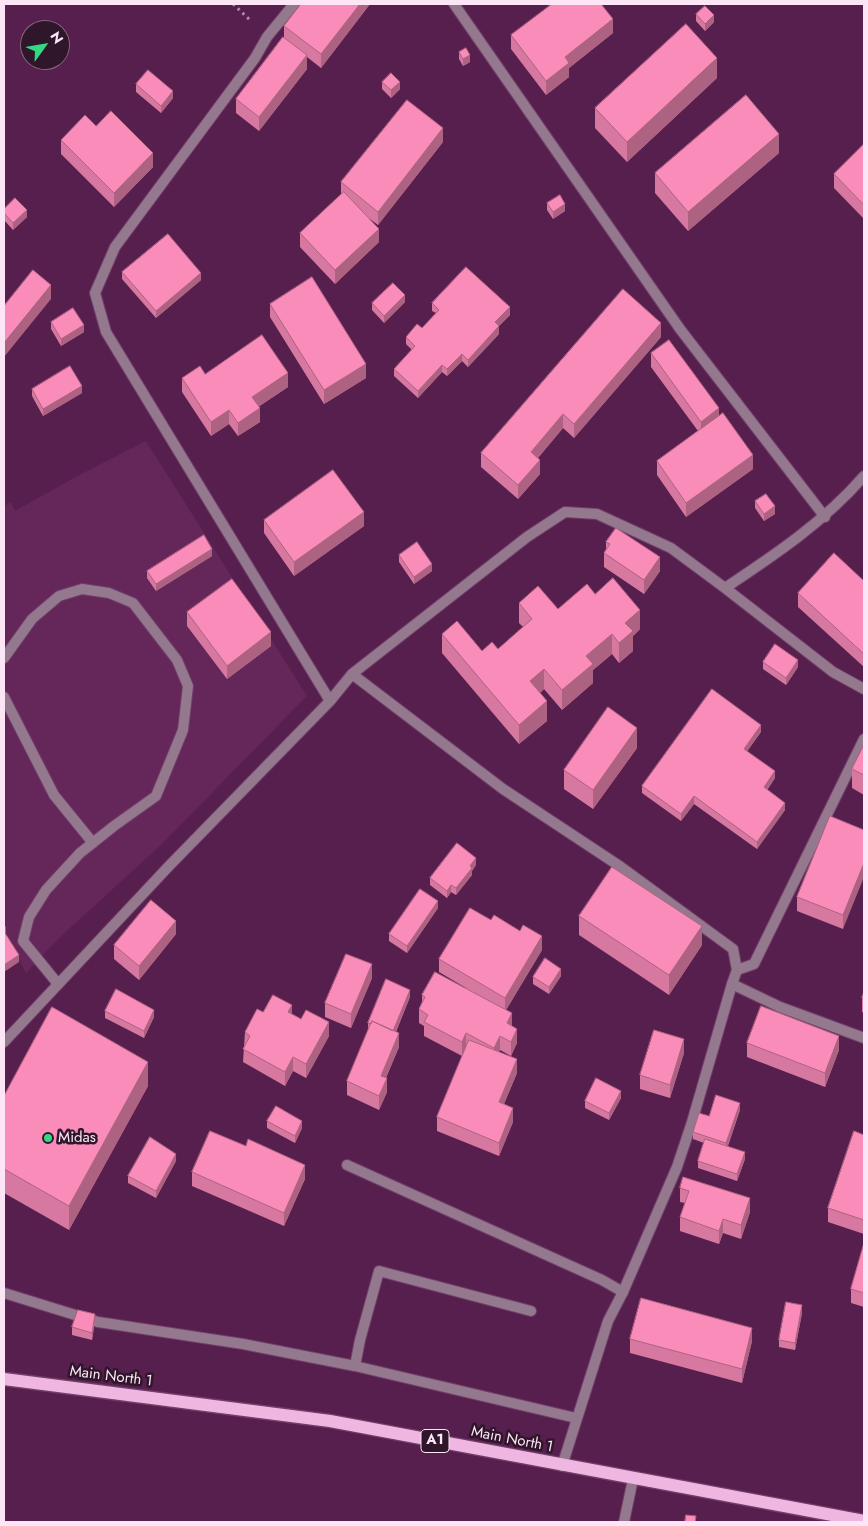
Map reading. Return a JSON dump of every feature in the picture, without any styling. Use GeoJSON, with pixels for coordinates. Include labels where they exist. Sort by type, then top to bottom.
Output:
{"type":"FeatureCollection","features":[{"type":"Feature","properties":{"kind":"main road","name":"Main North 1"},"geometry":{"type":"LineString","coordinates":[[4,1379],[330,1421],[562,1466],[864,1521]]}},
{"type":"Feature","properties":{"kind":"street"},"geometry":{"type":"LineString","coordinates":[[294,4],[267,37],[255,58],[115,247],[95,293],[106,332],[330,701]]}},
{"type":"Feature","properties":{"kind":"street"},"geometry":{"type":"LineString","coordinates":[[454,4],[680,329],[825,517]]}},
{"type":"Feature","properties":{"kind":"street"},"geometry":{"type":"LineString","coordinates":[[725,588],[782,551],[825,517],[864,476]]}},
{"type":"Feature","properties":{"kind":"street"},"geometry":{"type":"LineString","coordinates":[[4,1042],[169,866],[330,701],[352,674],[527,537],[565,512],[597,514],[671,548],[833,672],[864,689]]}},
{"type":"Feature","properties":{"kind":"street"},"geometry":{"type":"LineString","coordinates":[[4,658],[32,619],[59,596],[82,589],[109,593],[133,603],[176,660],[188,686],[183,730],[156,796],[80,853],[46,890],[29,917],[23,941],[58,984]]}},
{"type":"Feature","properties":{"kind":"street"},"geometry":{"type":"LineString","coordinates":[[352,674],[503,789],[620,867],[733,949],[737,970],[692,1122],[677,1167],[623,1292],[608,1321],[562,1466]]}},
{"type":"Feature","properties":{"kind":"street"},"geometry":{"type":"LineString","coordinates":[[4,697],[54,796],[93,843]]}},
{"type":"Feature","properties":{"kind":"street"},"geometry":{"type":"LineString","coordinates":[[737,970],[754,964],[864,739]]}},
{"type":"Feature","properties":{"kind":"street"},"geometry":{"type":"LineString","coordinates":[[732,984],[780,1007],[864,1038]]}},
{"type":"Feature","properties":{"kind":"street"},"geometry":{"type":"LineString","coordinates":[[347,1165],[602,1280],[623,1292]]}},
{"type":"Feature","properties":{"kind":"street"},"geometry":{"type":"LineString","coordinates":[[355,1366],[360,1340],[379,1271],[530,1311]]}},
{"type":"Feature","properties":{"kind":"street"},"geometry":{"type":"LineString","coordinates":[[4,1293],[98,1322],[243,1344],[355,1366],[576,1418]]}},
{"type":"Feature","properties":{"kind":"street"},"geometry":{"type":"LineString","coordinates":[[624,1522],[633,1478]]}},
{"type":"Feature","properties":{"kind":"shaded area"},"geometry":{"type":"Polygon","coordinates":[[[146,441],[307,696],[161,845],[57,940],[26,973],[4,932],[4,506],[11,502],[15,511],[81,474],[146,441]]]}},
{"type":"Feature","properties":{"kind":"building"},"geometry":{"type":"Polygon","coordinates":[[[301,4],[360,4],[321,54],[284,26],[301,4]]]}},
{"type":"Feature","properties":{"kind":"building"},"geometry":{"type":"Polygon","coordinates":[[[552,4],[601,4],[613,19],[565,57],[569,63],[546,81],[511,35],[552,4]]]}},
{"type":"Feature","properties":{"kind":"building"},"geometry":{"type":"Polygon","coordinates":[[[705,6],[714,15],[705,24],[696,14],[705,6]]]}},
{"type":"Feature","properties":{"kind":"building"},"geometry":{"type":"Polygon","coordinates":[[[686,24],[717,58],[627,142],[595,108],[686,24]]]}},
{"type":"Feature","properties":{"kind":"building"},"geometry":{"type":"Polygon","coordinates":[[[283,37],[307,55],[259,117],[236,99],[283,37]]]}},
{"type":"Feature","properties":{"kind":"building"},"geometry":{"type":"Polygon","coordinates":[[[466,48],[470,55],[463,59],[459,52],[466,48]]]}},
{"type":"Feature","properties":{"kind":"building"},"geometry":{"type":"Polygon","coordinates":[[[148,70],[173,91],[161,106],[136,84],[148,70]]]}},
{"type":"Feature","properties":{"kind":"building"},"geometry":{"type":"Polygon","coordinates":[[[391,73],[400,82],[391,90],[382,82],[391,73]]]}},
{"type":"Feature","properties":{"kind":"building"},"geometry":{"type":"Polygon","coordinates":[[[746,95],[779,134],[688,212],[655,173],[746,95]]]}},
{"type":"Feature","properties":{"kind":"building"},"geometry":{"type":"Polygon","coordinates":[[[407,100],[443,128],[378,212],[341,182],[407,100]]]}},
{"type":"Feature","properties":{"kind":"building"},"geometry":{"type":"Polygon","coordinates":[[[111,111],[153,153],[114,193],[61,140],[85,115],[96,126],[111,111]]]}},
{"type":"Feature","properties":{"kind":"building"},"geometry":{"type":"Polygon","coordinates":[[[864,144],[864,205],[834,174],[864,144]]]}},
{"type":"Feature","properties":{"kind":"building"},"geometry":{"type":"Polygon","coordinates":[[[344,192],[379,229],[335,270],[300,233],[344,192]]]}},
{"type":"Feature","properties":{"kind":"building"},"geometry":{"type":"Polygon","coordinates":[[[560,195],[565,204],[553,212],[547,203],[560,195]]]}},
{"type":"Feature","properties":{"kind":"building"},"geometry":{"type":"Polygon","coordinates":[[[15,198],[27,210],[13,223],[4,213],[4,209],[15,198]]]}},
{"type":"Feature","properties":{"kind":"building"},"geometry":{"type":"Polygon","coordinates":[[[168,234],[201,273],[156,311],[122,272],[168,234]]]}},
{"type":"Feature","properties":{"kind":"building"},"geometry":{"type":"Polygon","coordinates":[[[466,267],[510,307],[495,322],[499,326],[468,360],[462,354],[447,369],[442,365],[418,391],[394,369],[415,346],[406,337],[417,324],[422,328],[439,310],[432,303],[466,267]]]}},
{"type":"Feature","properties":{"kind":"building"},"geometry":{"type":"Polygon","coordinates":[[[33,270],[51,285],[4,343],[4,306],[33,270]]]}},
{"type":"Feature","properties":{"kind":"building"},"geometry":{"type":"Polygon","coordinates":[[[312,277],[366,364],[324,390],[270,304],[312,277]]]}},
{"type":"Feature","properties":{"kind":"building"},"geometry":{"type":"Polygon","coordinates":[[[393,283],[405,295],[384,316],[372,303],[393,283]]]}},
{"type":"Feature","properties":{"kind":"building"},"geometry":{"type":"Polygon","coordinates":[[[623,289],[661,323],[574,424],[563,414],[531,452],[540,460],[518,485],[481,453],[623,289]]]}},
{"type":"Feature","properties":{"kind":"building"},"geometry":{"type":"Polygon","coordinates":[[[73,308],[84,325],[61,339],[51,322],[73,308]]]}},
{"type":"Feature","properties":{"kind":"building"},"geometry":{"type":"Polygon","coordinates":[[[262,335],[288,373],[252,397],[260,408],[238,423],[229,410],[211,422],[182,378],[200,366],[205,374],[262,335]]]}},
{"type":"Feature","properties":{"kind":"building"},"geometry":{"type":"Polygon","coordinates":[[[669,340],[719,408],[701,422],[651,353],[669,340]]]}},
{"type":"Feature","properties":{"kind":"building"},"geometry":{"type":"Polygon","coordinates":[[[70,366],[82,386],[43,409],[32,389],[70,366]]]}},
{"type":"Feature","properties":{"kind":"building"},"geometry":{"type":"Polygon","coordinates":[[[723,413],[753,455],[686,503],[657,461],[723,413]]]}},
{"type":"Feature","properties":{"kind":"building"},"geometry":{"type":"Polygon","coordinates":[[[333,470],[364,512],[294,562],[264,520],[333,470]]]}},
{"type":"Feature","properties":{"kind":"building"},"geometry":{"type":"Polygon","coordinates":[[[766,494],[775,506],[764,514],[755,501],[766,494]]]}},
{"type":"Feature","properties":{"kind":"building"},"geometry":{"type":"Polygon","coordinates":[[[616,528],[660,557],[644,580],[604,553],[610,544],[606,542],[616,528]]]}},
{"type":"Feature","properties":{"kind":"building"},"geometry":{"type":"Polygon","coordinates":[[[204,535],[212,549],[156,584],[147,571],[204,535]]]}},
{"type":"Feature","properties":{"kind":"building"},"geometry":{"type":"Polygon","coordinates":[[[417,542],[432,564],[414,577],[399,555],[417,542]]]}},
{"type":"Feature","properties":{"kind":"building"},"geometry":{"type":"Polygon","coordinates":[[[834,553],[864,581],[864,654],[798,593],[834,553]]]}},
{"type":"Feature","properties":{"kind":"building"},"geometry":{"type":"Polygon","coordinates":[[[613,578],[640,610],[625,623],[633,631],[619,643],[612,634],[586,656],[593,664],[562,690],[544,669],[530,681],[547,701],[519,725],[442,634],[457,621],[482,651],[492,642],[498,649],[532,619],[519,603],[538,586],[558,609],[587,584],[595,594],[613,578]]]}},
{"type":"Feature","properties":{"kind":"building"},"geometry":{"type":"Polygon","coordinates":[[[232,579],[271,632],[227,666],[187,612],[232,579]]]}},
{"type":"Feature","properties":{"kind":"building"},"geometry":{"type":"Polygon","coordinates":[[[775,644],[798,660],[786,678],[763,662],[775,644]]]}},
{"type":"Feature","properties":{"kind":"building"},"geometry":{"type":"Polygon","coordinates":[[[712,689],[761,725],[744,749],[775,771],[764,787],[785,803],[757,842],[694,796],[681,814],[642,786],[712,689]]]}},
{"type":"Feature","properties":{"kind":"building"},"geometry":{"type":"Polygon","coordinates":[[[608,707],[637,728],[593,790],[564,770],[608,707]]]}},
{"type":"Feature","properties":{"kind":"building"},"geometry":{"type":"Polygon","coordinates":[[[864,745],[864,775],[852,769],[864,745]]]}},
{"type":"Feature","properties":{"kind":"building"},"geometry":{"type":"Polygon","coordinates":[[[830,816],[864,830],[864,863],[843,915],[797,897],[830,816]]]}},
{"type":"Feature","properties":{"kind":"building"},"geometry":{"type":"Polygon","coordinates":[[[457,843],[476,858],[470,866],[472,868],[456,888],[451,885],[447,891],[430,878],[457,843]]]}},
{"type":"Feature","properties":{"kind":"building"},"geometry":{"type":"Polygon","coordinates":[[[612,867],[702,926],[669,975],[579,916],[612,867]]]}},
{"type":"Feature","properties":{"kind":"building"},"geometry":{"type":"Polygon","coordinates":[[[420,889],[438,901],[407,946],[389,934],[420,889]]]}},
{"type":"Feature","properties":{"kind":"building"},"geometry":{"type":"Polygon","coordinates":[[[151,900],[176,921],[139,966],[114,945],[151,900]]]}},
{"type":"Feature","properties":{"kind":"building"},"geometry":{"type":"Polygon","coordinates":[[[470,908],[491,920],[494,915],[520,931],[523,925],[542,936],[505,998],[439,959],[470,908]]]}},
{"type":"Feature","properties":{"kind":"building"},"geometry":{"type":"Polygon","coordinates":[[[4,934],[19,955],[4,965],[4,934]]]}},
{"type":"Feature","properties":{"kind":"building"},"geometry":{"type":"Polygon","coordinates":[[[346,954],[372,964],[351,1014],[325,1003],[346,954]]]}},
{"type":"Feature","properties":{"kind":"building"},"geometry":{"type":"Polygon","coordinates":[[[545,958],[561,969],[549,987],[533,977],[545,958]]]}},
{"type":"Feature","properties":{"kind":"building"},"geometry":{"type":"Polygon","coordinates":[[[435,972],[512,1013],[507,1023],[517,1029],[511,1042],[500,1036],[494,1048],[466,1033],[462,1042],[424,1022],[428,1015],[419,1009],[425,997],[422,995],[435,972]]]}},
{"type":"Feature","properties":{"kind":"building"},"geometry":{"type":"Polygon","coordinates":[[[386,979],[410,990],[393,1031],[372,1021],[371,1024],[368,1023],[386,979]]]}},
{"type":"Feature","properties":{"kind":"building"},"geometry":{"type":"Polygon","coordinates":[[[116,989],[154,1010],[144,1031],[105,1011],[116,989]]]}},
{"type":"Feature","properties":{"kind":"building"},"geometry":{"type":"Polygon","coordinates":[[[273,995],[292,1005],[288,1012],[301,1019],[306,1010],[329,1022],[306,1064],[293,1057],[285,1072],[243,1049],[250,1036],[245,1032],[257,1009],[263,1012],[273,995]]]}},
{"type":"Feature","properties":{"kind":"building"},"geometry":{"type":"Polygon","coordinates":[[[761,1006],[839,1036],[825,1073],[747,1043],[761,1006]]]}},
{"type":"Feature","properties":{"kind":"building"},"geometry":{"type":"Polygon","coordinates":[[[52,1007],[148,1062],[69,1206],[4,1169],[4,1096],[52,1007]]]}},
{"type":"Feature","properties":{"kind":"building"},"geometry":{"type":"Polygon","coordinates":[[[372,1021],[399,1033],[381,1076],[387,1078],[379,1096],[347,1081],[372,1021]]]}},
{"type":"Feature","properties":{"kind":"building"},"geometry":{"type":"Polygon","coordinates":[[[654,1030],[684,1039],[670,1085],[640,1075],[654,1030]]]}},
{"type":"Feature","properties":{"kind":"building"},"geometry":{"type":"Polygon","coordinates":[[[469,1040],[517,1059],[499,1102],[513,1108],[499,1143],[437,1117],[469,1040]]]}},
{"type":"Feature","properties":{"kind":"building"},"geometry":{"type":"Polygon","coordinates":[[[596,1078],[621,1091],[609,1113],[585,1101],[596,1078]]]}},
{"type":"Feature","properties":{"kind":"building"},"geometry":{"type":"Polygon","coordinates":[[[716,1095],[740,1103],[726,1143],[693,1132],[699,1113],[709,1116],[716,1095]]]}},
{"type":"Feature","properties":{"kind":"building"},"geometry":{"type":"Polygon","coordinates":[[[276,1106],[302,1121],[295,1136],[267,1121],[276,1106]]]}},
{"type":"Feature","properties":{"kind":"building"},"geometry":{"type":"Polygon","coordinates":[[[210,1131],[246,1146],[248,1139],[305,1165],[284,1213],[192,1172],[210,1131]]]}},
{"type":"Feature","properties":{"kind":"building"},"geometry":{"type":"Polygon","coordinates":[[[854,1131],[864,1135],[864,1220],[828,1208],[854,1131]]]}},
{"type":"Feature","properties":{"kind":"building"},"geometry":{"type":"Polygon","coordinates":[[[150,1137],[176,1154],[156,1191],[128,1176],[150,1137]]]}},
{"type":"Feature","properties":{"kind":"building"},"geometry":{"type":"Polygon","coordinates":[[[705,1139],[745,1152],[737,1174],[698,1161],[705,1139]]]}},
{"type":"Feature","properties":{"kind":"building"},"geometry":{"type":"Polygon","coordinates":[[[683,1177],[750,1198],[741,1225],[723,1219],[719,1231],[680,1217],[689,1191],[680,1188],[683,1177]]]}},
{"type":"Feature","properties":{"kind":"building"},"geometry":{"type":"Polygon","coordinates":[[[864,1243],[864,1293],[851,1289],[864,1243]]]}},
{"type":"Feature","properties":{"kind":"building"},"geometry":{"type":"Polygon","coordinates":[[[641,1298],[752,1328],[742,1369],[630,1339],[641,1298]]]}},
{"type":"Feature","properties":{"kind":"building"},"geometry":{"type":"Polygon","coordinates":[[[786,1302],[802,1305],[795,1343],[779,1340],[786,1302]]]}},
{"type":"Feature","properties":{"kind":"building"},"geometry":{"type":"Polygon","coordinates":[[[78,1310],[95,1314],[92,1333],[72,1327],[78,1310]]]}},
{"type":"Feature","properties":{"kind":"building"},"geometry":{"type":"Polygon","coordinates":[[[686,1515],[696,1516],[695,1522],[685,1522],[686,1515]]]}},
{"type":"Feature","properties":{"kind":"place","name":"Midas"},"geometry":{"type":"Point","coordinates":[48,1138]}}]}
